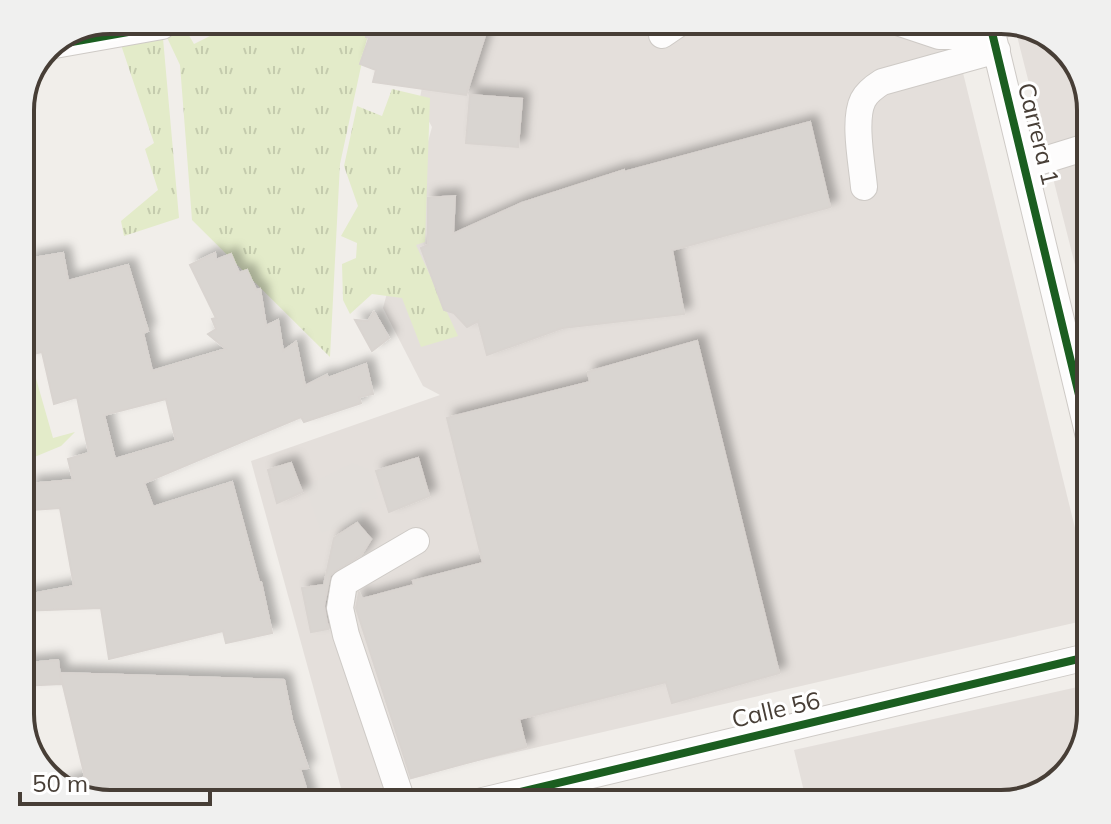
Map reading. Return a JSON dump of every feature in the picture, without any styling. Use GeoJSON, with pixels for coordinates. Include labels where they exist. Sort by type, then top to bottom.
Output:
{"type":"FeatureCollection","features":[{"type":"Feature","properties":{"kind":"street"},"geometry":{"type":"LineString","coordinates":[[933,34],[966,34]]}},
{"type":"Feature","properties":{"kind":"street"},"geometry":{"type":"LineString","coordinates":[[864,187],[858,115],[862,101],[870,91],[882,82],[987,34]]}},
{"type":"Feature","properties":{"kind":"street","name":"Carrera 1"},"geometry":{"type":"LineString","coordinates":[[997,34],[1077,386]]}},
{"type":"Feature","properties":{"kind":"street"},"geometry":{"type":"LineString","coordinates":[[1025,166],[1077,150]]}},
{"type":"Feature","properties":{"kind":"street"},"geometry":{"type":"LineString","coordinates":[[398,790],[346,635],[340,595],[344,583],[416,541]]}},
{"type":"Feature","properties":{"kind":"street","name":"Calle 56"},"geometry":{"type":"LineString","coordinates":[[529,790],[1077,659]]}},
{"type":"Feature","properties":{"kind":"shaded area"},"geometry":{"type":"Polygon","coordinates":[[[432,34],[953,34],[1077,536],[1077,622],[460,765],[375,790],[342,790],[251,461],[440,395],[423,386],[383,308],[432,127],[419,103],[432,34]]]}},
{"type":"Feature","properties":{"kind":"shaded area"},"geometry":{"type":"Polygon","coordinates":[[[1017,36],[1039,44],[1055,56],[1069,76],[1076,95],[1077,273],[1017,36]]]}},
{"type":"Feature","properties":{"kind":"shaded area"},"geometry":{"type":"Polygon","coordinates":[[[353,463],[368,469],[378,498],[361,504],[364,520],[352,530],[343,526],[322,533],[305,486],[353,463]]]}},
{"type":"Feature","properties":{"kind":"shaded area"},"geometry":{"type":"Polygon","coordinates":[[[1077,687],[1076,729],[1069,748],[1051,771],[1021,787],[1001,790],[804,790],[794,750],[1077,687]]]}},
{"type":"Feature","properties":{"kind":"green space"},"geometry":{"type":"Polygon","coordinates":[[[163,34],[179,218],[124,236],[121,221],[158,190],[145,149],[154,143],[118,36],[82,40],[95,35],[163,34]]]}},
{"type":"Feature","properties":{"kind":"green space"},"geometry":{"type":"Polygon","coordinates":[[[165,34],[188,34],[194,44],[214,34],[368,34],[340,164],[330,357],[192,220],[180,65],[165,34]]]}},
{"type":"Feature","properties":{"kind":"green space"},"geometry":{"type":"Polygon","coordinates":[[[392,89],[430,98],[425,242],[416,245],[458,336],[421,347],[402,298],[372,294],[350,314],[343,300],[342,264],[356,258],[357,243],[341,236],[358,206],[344,166],[357,106],[382,116],[392,89]]]}},
{"type":"Feature","properties":{"kind":"green space"},"geometry":{"type":"Polygon","coordinates":[[[34,372],[53,438],[75,432],[61,446],[34,457],[34,372]]]}},
{"type":"Feature","properties":{"kind":"building"},"geometry":{"type":"Polygon","coordinates":[[[367,34],[485,34],[466,95],[373,82],[376,70],[360,64],[369,38],[367,34]]]}},
{"type":"Feature","properties":{"kind":"building"},"geometry":{"type":"Polygon","coordinates":[[[470,95],[522,99],[518,147],[466,143],[470,95]]]}},
{"type":"Feature","properties":{"kind":"building"},"geometry":{"type":"Polygon","coordinates":[[[810,122],[830,207],[672,250],[684,314],[562,328],[487,355],[478,321],[467,327],[454,313],[444,310],[421,248],[428,245],[428,198],[455,196],[453,234],[522,203],[624,170],[810,122]]]}},
{"type":"Feature","properties":{"kind":"building"},"geometry":{"type":"Polygon","coordinates":[[[63,253],[68,281],[128,265],[148,331],[143,333],[152,371],[226,349],[208,334],[216,329],[212,319],[216,318],[190,265],[215,253],[216,260],[231,254],[239,273],[247,270],[256,290],[260,289],[266,326],[278,320],[283,351],[296,342],[305,386],[327,375],[328,378],[366,364],[373,394],[359,397],[361,403],[304,422],[301,417],[144,483],[153,507],[232,482],[261,582],[272,633],[226,643],[223,631],[109,659],[101,608],[34,610],[34,593],[74,586],[60,508],[34,510],[34,484],[73,480],[68,459],[89,453],[77,397],[54,404],[42,352],[34,354],[34,258],[63,253]],[[166,399],[104,415],[115,459],[176,441],[166,399]]]}},
{"type":"Feature","properties":{"kind":"building"},"geometry":{"type":"Polygon","coordinates":[[[374,312],[389,338],[372,351],[355,320],[368,321],[374,312]]]}},
{"type":"Feature","properties":{"kind":"building"},"geometry":{"type":"Polygon","coordinates":[[[697,341],[779,673],[672,703],[666,682],[519,719],[526,747],[411,778],[356,608],[359,593],[362,599],[414,585],[413,581],[483,563],[447,418],[590,382],[588,372],[697,341]]]}},
{"type":"Feature","properties":{"kind":"building"},"geometry":{"type":"Polygon","coordinates":[[[418,458],[429,496],[389,512],[376,471],[418,458]]]}},
{"type":"Feature","properties":{"kind":"building"},"geometry":{"type":"Polygon","coordinates":[[[291,463],[302,492],[277,503],[268,470],[291,463]]]}},
{"type":"Feature","properties":{"kind":"building"},"geometry":{"type":"Polygon","coordinates":[[[357,523],[371,539],[361,555],[330,575],[324,606],[328,629],[311,632],[302,588],[324,585],[334,538],[357,523]]]}},
{"type":"Feature","properties":{"kind":"building"},"geometry":{"type":"Polygon","coordinates":[[[58,660],[61,684],[34,685],[34,663],[58,660]]]}},
{"type":"Feature","properties":{"kind":"building"},"geometry":{"type":"Polygon","coordinates":[[[60,673],[284,680],[292,720],[308,768],[300,769],[307,790],[110,790],[85,786],[74,781],[85,777],[60,673]]]}},
{"type":"Feature","properties":{"kind":"cycle path"},"geometry":{"type":"LineString","coordinates":[[80,41],[117,34]]}},
{"type":"Feature","properties":{"kind":"cycle path"},"geometry":{"type":"LineString","coordinates":[[992,34],[1077,387]]}},
{"type":"Feature","properties":{"kind":"cycle path"},"geometry":{"type":"LineString","coordinates":[[529,790],[1077,659]]}}]}
